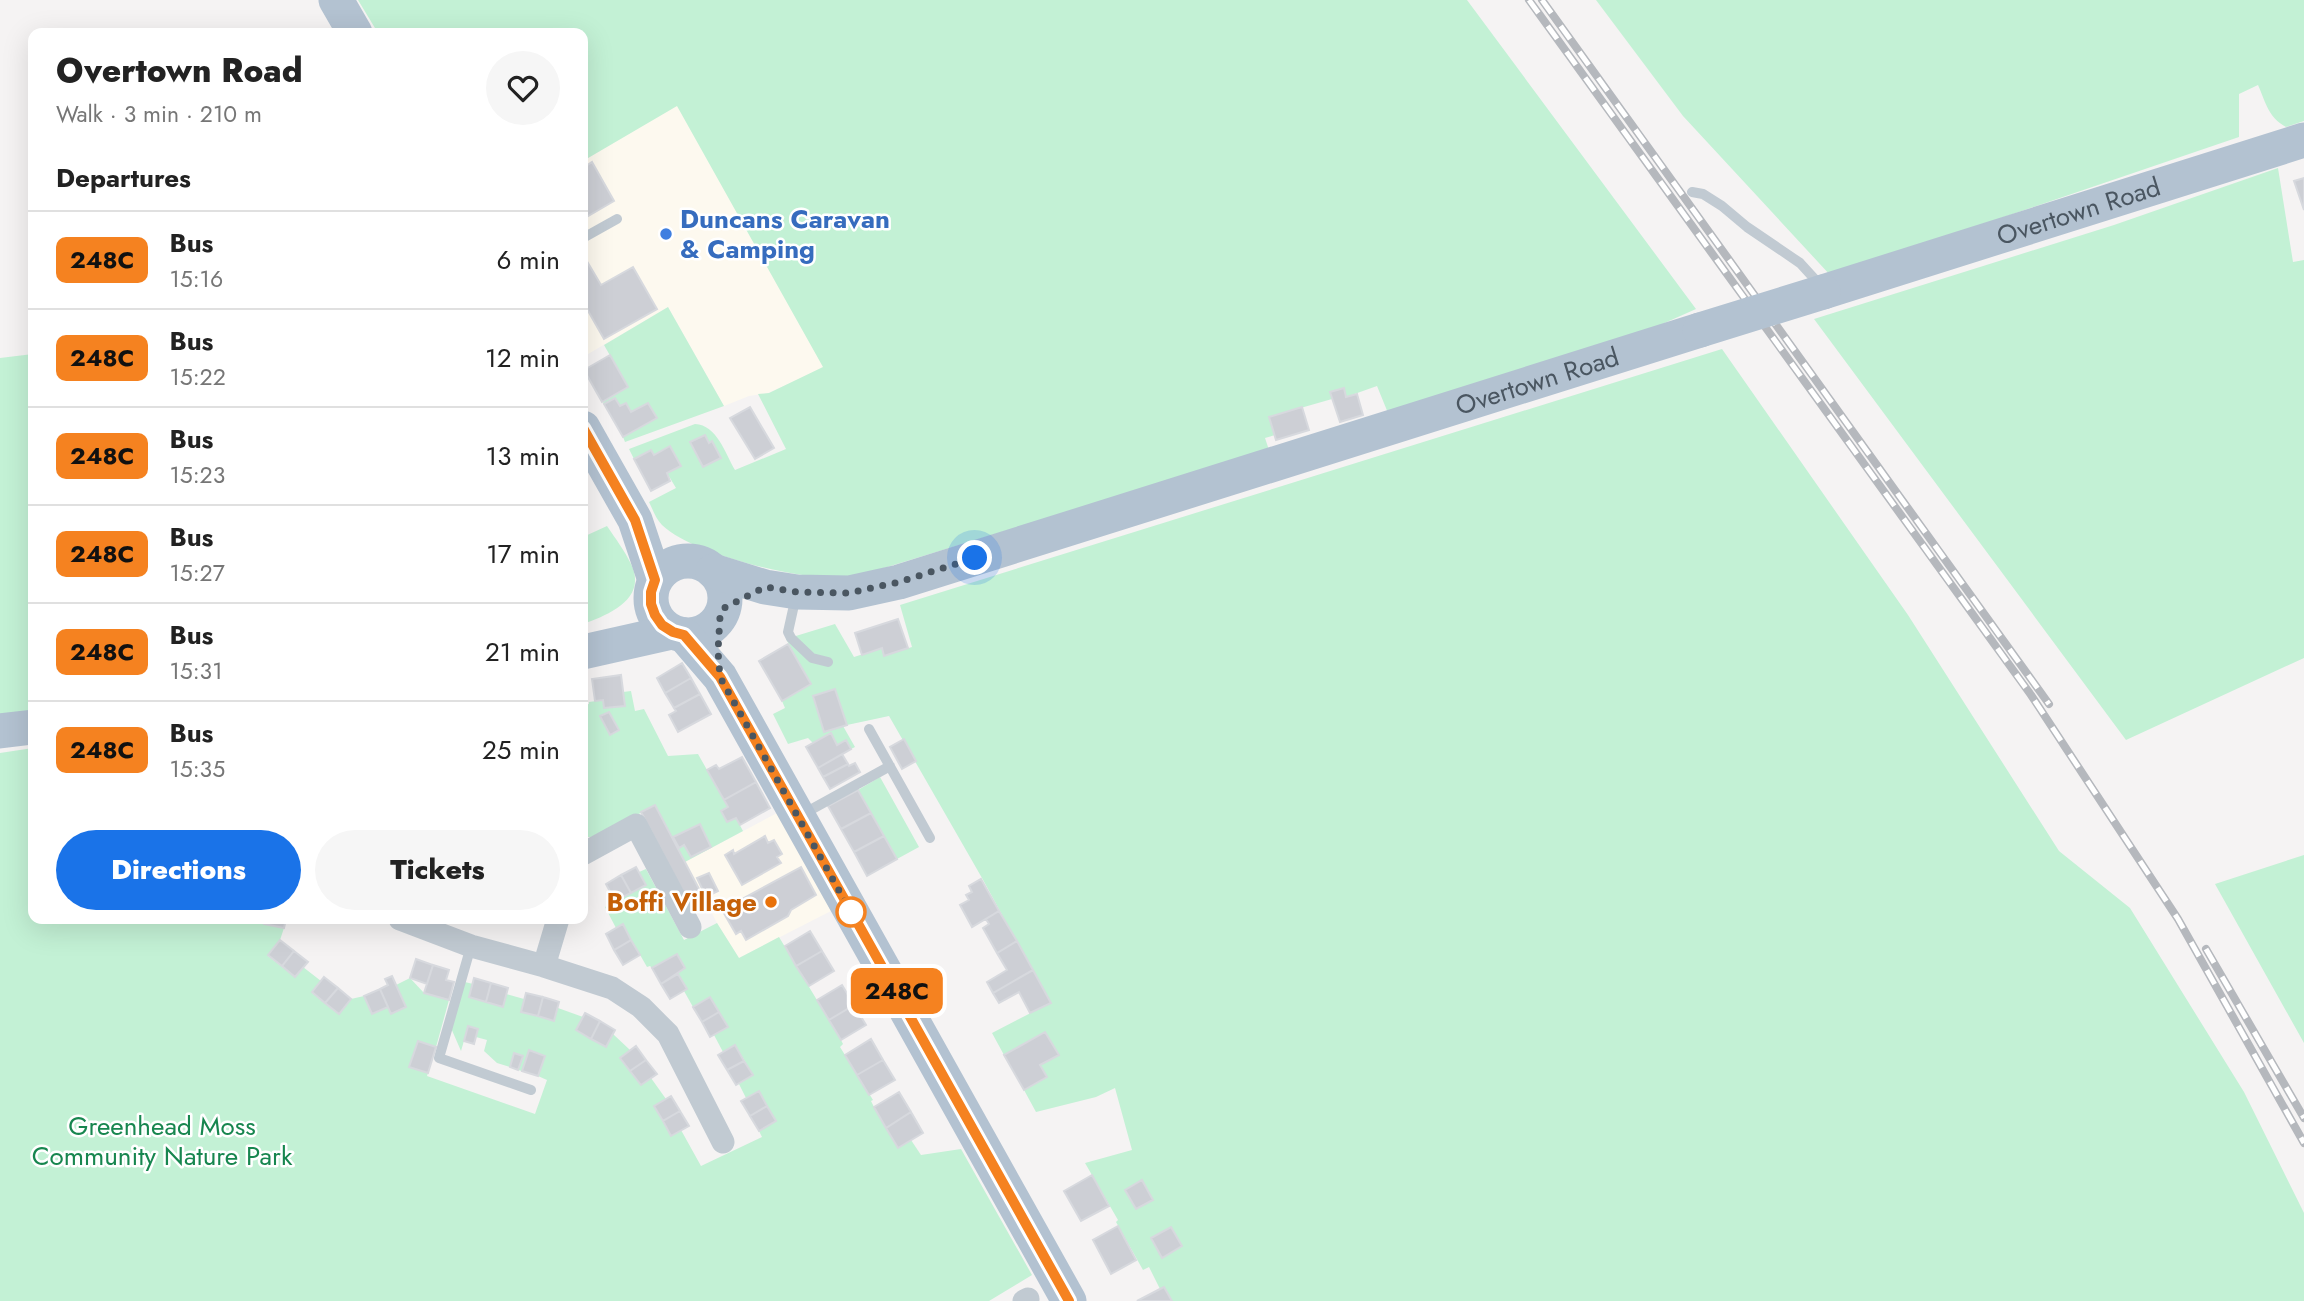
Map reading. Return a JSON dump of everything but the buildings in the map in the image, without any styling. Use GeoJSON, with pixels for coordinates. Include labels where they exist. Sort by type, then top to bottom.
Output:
{"type":"FeatureCollection","features":[{"type":"Feature","properties":{"kind":"main road"},"geometry":{"type":"LineString","coordinates":[[336,0],[352,28]]}},
{"type":"Feature","properties":{"kind":"main road","name":"Overtown Road"},"geometry":{"type":"LineString","coordinates":[[676,579],[849,593],[899,582],[2304,139]]}},
{"type":"Feature","properties":{"kind":"main road"},"geometry":{"type":"LineString","coordinates":[[588,437],[635,520],[676,579],[724,588],[718,651],[720,677]]}},
{"type":"Feature","properties":{"kind":"main road"},"geometry":{"type":"LineString","coordinates":[[676,579],[655,615],[662,625],[678,633],[720,677],[1069,1301]]}},
{"type":"Feature","properties":{"kind":"main road"},"geometry":{"type":"LineString","coordinates":[[588,649],[676,579]]}},
{"type":"Feature","properties":{"kind":"main road","name":"Overtown Road"},"geometry":{"type":"LineString","coordinates":[[722,612],[781,589]]}},
{"type":"Feature","properties":{"kind":"main road"},"geometry":{"type":"LineString","coordinates":[[588,651],[678,633],[696,634],[707,630],[722,612]]}},
{"type":"Feature","properties":{"kind":"main road"},"geometry":{"type":"LineString","coordinates":[[0,731],[28,728]]}},
{"type":"Feature","properties":{"kind":"street"},"geometry":{"type":"LineString","coordinates":[[588,850],[636,825],[690,927]]}},
{"type":"Feature","properties":{"kind":"street"},"geometry":{"type":"LineString","coordinates":[[413,924],[471,946],[612,988],[641,1007],[668,1034],[723,1142]]}},
{"type":"Feature","properties":{"kind":"street"},"geometry":{"type":"LineString","coordinates":[[544,966],[557,924]]}},
{"type":"Feature","properties":{"kind":"lane"},"geometry":{"type":"LineString","coordinates":[[1692,192],[1703,194],[1722,206],[1747,227],[1800,263],[1825,291]]}},
{"type":"Feature","properties":{"kind":"lane"},"geometry":{"type":"LineString","coordinates":[[588,235],[617,219]]}},
{"type":"Feature","properties":{"kind":"lane"},"geometry":{"type":"LineString","coordinates":[[781,589],[790,618],[788,632],[812,658],[828,662]]}},
{"type":"Feature","properties":{"kind":"lane"},"geometry":{"type":"LineString","coordinates":[[869,729],[930,838]]}},
{"type":"Feature","properties":{"kind":"lane"},"geometry":{"type":"LineString","coordinates":[[798,817],[890,766]]}},
{"type":"Feature","properties":{"kind":"lane"},"geometry":{"type":"LineString","coordinates":[[471,946],[439,1058],[531,1090]]}},
{"type":"Feature","properties":{"kind":"shaded area","name":"Duncans Caravan & Camping"},"geometry":{"type":"Polygon","coordinates":[[[677,105],[824,368],[768,393],[749,396],[724,406],[668,307],[588,354],[588,158],[677,105]]]}},
{"type":"Feature","properties":{"kind":"shaded area"},"geometry":{"type":"Polygon","coordinates":[[[777,813],[831,911],[739,958],[685,862],[777,813]]]}},
{"type":"Feature","properties":{"kind":"green space"},"geometry":{"type":"Polygon","coordinates":[[[358,0],[1467,0],[1696,309],[1642,333],[1388,413],[1377,386],[1346,397],[1343,388],[1332,399],[1269,417],[1275,435],[1265,438],[1269,450],[861,575],[829,578],[766,568],[695,545],[676,536],[662,525],[649,502],[676,488],[667,473],[681,466],[671,447],[654,455],[651,450],[634,459],[629,449],[695,424],[709,429],[715,435],[735,470],[786,449],[758,394],[769,393],[823,367],[677,106],[588,158],[588,28],[375,28],[358,0]]]}},
{"type":"Feature","properties":{"kind":"green space"},"geometry":{"type":"Polygon","coordinates":[[[1596,0],[2304,0],[2304,121],[2286,127],[2280,123],[2268,109],[2258,85],[2239,94],[2239,137],[1831,276],[1683,116],[1596,0]]]}},
{"type":"Feature","properties":{"kind":"green space"},"geometry":{"type":"Polygon","coordinates":[[[2278,168],[2293,262],[2304,260],[2304,658],[2126,740],[1814,319],[2114,225],[2278,168]]]}},
{"type":"Feature","properties":{"kind":"green space"},"geometry":{"type":"Polygon","coordinates":[[[668,307],[724,406],[625,442],[623,437],[656,418],[648,403],[631,412],[620,406],[615,398],[604,404],[603,402],[628,387],[604,345],[668,307]]]}},
{"type":"Feature","properties":{"kind":"green space"},"geometry":{"type":"Polygon","coordinates":[[[1722,349],[1908,615],[2059,851],[2130,908],[2244,1092],[2304,1213],[2304,1301],[1172,1301],[1164,1287],[1160,1289],[1149,1267],[1143,1270],[1085,1163],[1132,1150],[1115,1088],[1096,1097],[1036,1112],[1024,1090],[1046,1078],[1040,1065],[1058,1054],[1045,1032],[1004,1055],[992,1033],[1050,1003],[889,716],[847,725],[835,689],[813,696],[824,732],[843,726],[855,747],[851,749],[846,740],[837,745],[830,733],[813,743],[808,738],[788,744],[773,714],[785,708],[782,701],[811,684],[786,639],[835,624],[854,657],[882,648],[885,655],[912,647],[900,605],[1722,349]]]}},
{"type":"Feature","properties":{"kind":"green space"},"geometry":{"type":"Polygon","coordinates":[[[28,355],[28,716],[0,720],[0,358],[28,355]]]}},
{"type":"Feature","properties":{"kind":"green space"},"geometry":{"type":"Polygon","coordinates":[[[607,526],[623,549],[635,576],[634,587],[623,604],[588,622],[588,535],[607,526]]]}},
{"type":"Feature","properties":{"kind":"green space"},"geometry":{"type":"Polygon","coordinates":[[[631,691],[635,711],[644,709],[668,756],[698,754],[728,807],[721,811],[727,822],[736,818],[743,831],[685,862],[655,806],[588,837],[588,704],[603,700],[605,708],[625,706],[623,692],[631,691]]]}},
{"type":"Feature","properties":{"kind":"green space","name":"Greenhead Moss Community Nature Park"},"geometry":{"type":"Polygon","coordinates":[[[28,749],[28,924],[265,924],[284,928],[280,940],[268,956],[295,977],[303,967],[321,981],[312,993],[338,1014],[351,999],[364,996],[372,1014],[388,1007],[391,1014],[406,1007],[396,985],[410,978],[424,993],[449,1000],[436,1047],[418,1041],[410,1067],[428,1073],[427,1076],[535,1114],[547,1080],[538,1076],[545,1056],[529,1051],[522,1071],[518,1070],[522,1056],[514,1053],[510,1067],[497,1063],[484,1051],[487,1040],[476,1037],[478,1029],[468,1027],[461,1051],[451,1028],[465,982],[473,984],[469,997],[502,1006],[506,994],[524,999],[521,1012],[554,1021],[558,1008],[583,1017],[576,1030],[606,1047],[613,1034],[630,1050],[620,1058],[641,1085],[651,1078],[666,1099],[654,1106],[671,1136],[681,1130],[701,1166],[762,1137],[759,1131],[776,1121],[759,1091],[746,1098],[739,1084],[753,1075],[736,1046],[723,1052],[714,1035],[727,1027],[710,997],[693,1007],[684,991],[687,988],[677,972],[676,955],[652,968],[647,967],[623,925],[616,928],[605,907],[645,885],[639,872],[646,869],[684,940],[717,923],[739,958],[779,937],[841,1040],[843,1044],[840,1047],[898,1147],[911,1140],[921,1155],[961,1149],[1032,1275],[989,1301],[0,1301],[0,753],[28,749]]]}},
{"type":"Feature","properties":{"kind":"green space"},"geometry":{"type":"Polygon","coordinates":[[[880,777],[919,847],[897,859],[858,790],[880,777]]]}},
{"type":"Feature","properties":{"kind":"green space"},"geometry":{"type":"Polygon","coordinates":[[[2304,855],[2304,1043],[2215,884],[2304,855]]]}},
{"type":"Feature","properties":{"kind":"railway"},"geometry":{"type":"LineString","coordinates":[[1529,0],[2031,695],[2178,919],[2304,1143]]}},
{"type":"Feature","properties":{"kind":"railway"},"geometry":{"type":"LineString","coordinates":[[1542,0],[2049,704]]}},
{"type":"Feature","properties":{"kind":"railway"},"geometry":{"type":"LineString","coordinates":[[2206,949],[2304,1118]]}},
{"type":"Feature","properties":{"kind":"bus line","name":"248C"},"geometry":{"type":"LineString","coordinates":[[588,437],[635,520],[655,580],[651,592],[655,615],[662,625],[684,635],[720,677],[1069,1301]]}},
{"type":"Feature","properties":{"kind":"place","name":"Duncans Caravan & Camping"},"geometry":{"type":"Point","coordinates":[666,234]}},
{"type":"Feature","properties":{"kind":"place","name":"Boffi Village"},"geometry":{"type":"Point","coordinates":[771,902]}},
{"type":"Feature","properties":{"kind":"route"},"geometry":{"type":"LineString","coordinates":[[851,912],[720,677],[720,617],[724,608],[765,587],[797,592],[849,593],[899,582],[975,558]]}}]}
